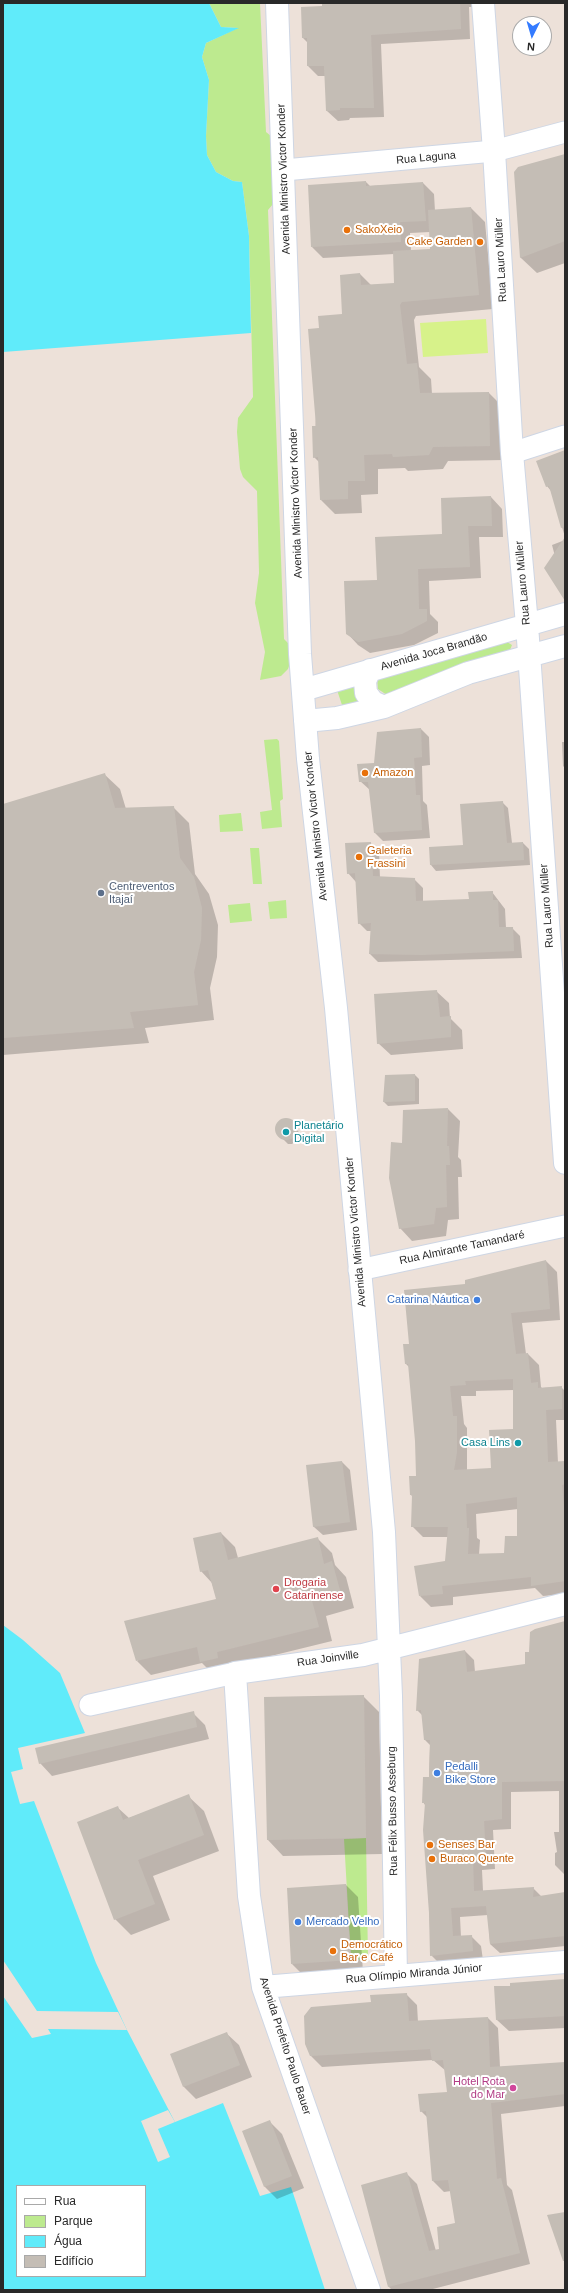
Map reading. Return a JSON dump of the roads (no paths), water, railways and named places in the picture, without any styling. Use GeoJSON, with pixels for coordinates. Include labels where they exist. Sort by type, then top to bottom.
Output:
{"type":"FeatureCollection","features":[{"type":"Feature","properties":{"kind":"main road","name":"Avenida Ministro Victor Konder"},"geometry":{"type":"LineString","coordinates":[[277,3],[305,721],[336,1008],[384,1532],[389,1648]]}},
{"type":"Feature","properties":{"kind":"main road","name":"Rua Lauro Müller"},"geometry":{"type":"LineString","coordinates":[[483,3],[494,151],[512,453],[527,625],[565,1163]]}},
{"type":"Feature","properties":{"kind":"main road","name":"Avenida Joca Brandão"},"geometry":{"type":"LineString","coordinates":[[303,690],[565,614]]}},
{"type":"Feature","properties":{"kind":"main road"},"geometry":{"type":"LineString","coordinates":[[305,721],[337,718],[384,707],[468,673],[565,646]]}},
{"type":"Feature","properties":{"kind":"main road"},"geometry":{"type":"LineString","coordinates":[[370,670],[365,681],[366,693],[373,702],[384,707]]}},
{"type":"Feature","properties":{"kind":"main road","name":"Rua Joinville"},"geometry":{"type":"LineString","coordinates":[[235,1673],[362,1654],[565,1604]]}},
{"type":"Feature","properties":{"kind":"main road","name":"Rua Félix Busso Asseburg"},"geometry":{"type":"LineString","coordinates":[[389,1648],[396,1976]]}},
{"type":"Feature","properties":{"kind":"main road","name":"Avenida Prefeito Paulo Bauer"},"geometry":{"type":"LineString","coordinates":[[235,1673],[249,1896],[264,1987],[369,2290]]}},
{"type":"Feature","properties":{"kind":"main road","name":"Rua Olímpio Miranda Júnior"},"geometry":{"type":"LineString","coordinates":[[264,1987],[565,1962]]}},
{"type":"Feature","properties":{"kind":"street","name":"Rua Laguna"},"geometry":{"type":"LineString","coordinates":[[284,170],[494,151],[565,132]]}},
{"type":"Feature","properties":{"kind":"street"},"geometry":{"type":"LineString","coordinates":[[512,453],[565,436]]}},
{"type":"Feature","properties":{"kind":"street","name":"Rua Almirante Tamandaré"},"geometry":{"type":"LineString","coordinates":[[359,1270],[565,1226]]}},
{"type":"Feature","properties":{"kind":"street","name":"Rua Joinville"},"geometry":{"type":"LineString","coordinates":[[90,1705],[235,1673]]}},
{"type":"Feature","properties":{"kind":"water"},"geometry":{"type":"Polygon","coordinates":[[[3,3],[209,3],[221,27],[239,28],[206,43],[202,57],[209,80],[206,136],[207,155],[216,172],[233,181],[242,182],[249,236],[251,333],[3,352],[3,3]]]}},
{"type":"Feature","properties":{"kind":"water"},"geometry":{"type":"Polygon","coordinates":[[[3,1625],[23,1640],[60,1673],[85,1733],[18,1748],[23,1769],[11,1772],[20,1804],[34,1801],[96,1963],[127,2030],[175,2122],[223,2103],[260,2196],[291,2187],[325,2290],[3,2290],[3,1625]]]}},
{"type":"Feature","properties":{"kind":"place","name":"SakoXeio"},"geometry":{"type":"Point","coordinates":[347,230]}},
{"type":"Feature","properties":{"kind":"place","name":"Cake Garden"},"geometry":{"type":"Point","coordinates":[480,242]}},
{"type":"Feature","properties":{"kind":"place","name":"Amazon"},"geometry":{"type":"Point","coordinates":[365,773]}},
{"type":"Feature","properties":{"kind":"place","name":"Galeteria Frassini"},"geometry":{"type":"Point","coordinates":[359,857]}},
{"type":"Feature","properties":{"kind":"place","name":"Centreventos Itajaí"},"geometry":{"type":"Point","coordinates":[101,893]}},
{"type":"Feature","properties":{"kind":"place","name":"Planetário Digital"},"geometry":{"type":"Point","coordinates":[286,1132]}},
{"type":"Feature","properties":{"kind":"place","name":"Catarina Náutica"},"geometry":{"type":"Point","coordinates":[477,1300]}},
{"type":"Feature","properties":{"kind":"place","name":"Casa Lins"},"geometry":{"type":"Point","coordinates":[518,1443]}},
{"type":"Feature","properties":{"kind":"place","name":"Drogaria Catarinense"},"geometry":{"type":"Point","coordinates":[276,1589]}},
{"type":"Feature","properties":{"kind":"place","name":"Pedalli Bike Store"},"geometry":{"type":"Point","coordinates":[437,1773]}},
{"type":"Feature","properties":{"kind":"place","name":"Senses Bar"},"geometry":{"type":"Point","coordinates":[430,1845]}},
{"type":"Feature","properties":{"kind":"place","name":"Buraco Quente"},"geometry":{"type":"Point","coordinates":[432,1859]}},
{"type":"Feature","properties":{"kind":"place","name":"Mercado Velho"},"geometry":{"type":"Point","coordinates":[298,1922]}},
{"type":"Feature","properties":{"kind":"place","name":"Democrático Bar e Café"},"geometry":{"type":"Point","coordinates":[333,1951]}},
{"type":"Feature","properties":{"kind":"place","name":"Hotel Rota do Mar"},"geometry":{"type":"Point","coordinates":[513,2088]}}]}
